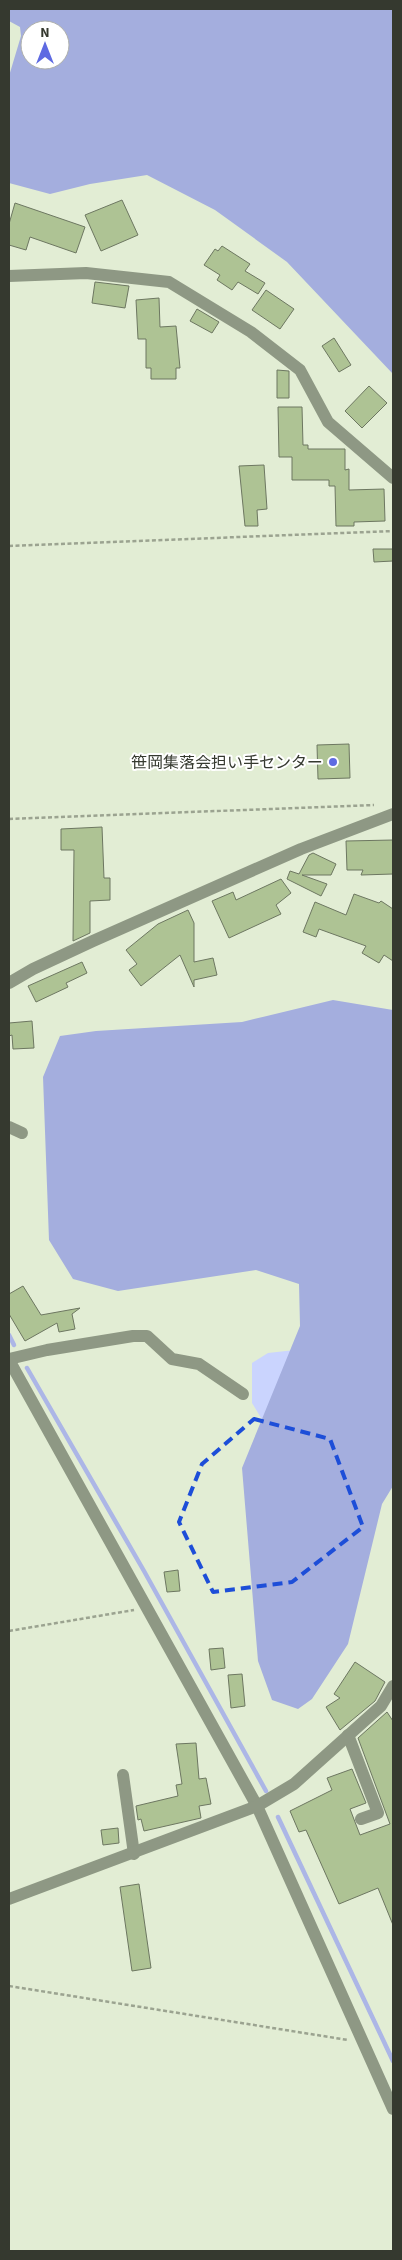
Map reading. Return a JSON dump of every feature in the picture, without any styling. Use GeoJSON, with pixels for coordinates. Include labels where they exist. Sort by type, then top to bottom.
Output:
{"type":"FeatureCollection","features":[{"type":"Feature","properties":{"kind":"street"},"geometry":{"type":"LineString","coordinates":[[9,276],[86,273],[169,282],[251,332],[300,370],[328,422],[393,478]]}},
{"type":"Feature","properties":{"kind":"street"},"geometry":{"type":"LineString","coordinates":[[9,983],[33,968],[301,849],[393,814]]}},
{"type":"Feature","properties":{"kind":"street"},"geometry":{"type":"LineString","coordinates":[[9,1127],[22,1133]]}},
{"type":"Feature","properties":{"kind":"street"},"geometry":{"type":"LineString","coordinates":[[243,1394],[200,1364],[172,1359],[147,1336],[133,1336],[47,1350],[9,1359],[257,1806],[393,2109]]}},
{"type":"Feature","properties":{"kind":"street"},"geometry":{"type":"LineString","coordinates":[[9,1900],[257,1806],[294,1784],[381,1706],[393,1686]]}},
{"type":"Feature","properties":{"kind":"street"},"geometry":{"type":"LineString","coordinates":[[348,1736],[378,1813],[362,1819]]}},
{"type":"Feature","properties":{"kind":"street"},"geometry":{"type":"LineString","coordinates":[[123,1775],[134,1854]]}},
{"type":"Feature","properties":{"kind":"path"},"geometry":{"type":"LineString","coordinates":[[9,546],[393,531]]}},
{"type":"Feature","properties":{"kind":"path"},"geometry":{"type":"LineString","coordinates":[[9,819],[375,805]]}},
{"type":"Feature","properties":{"kind":"path"},"geometry":{"type":"LineString","coordinates":[[9,1631],[147,1608]]}},
{"type":"Feature","properties":{"kind":"path"},"geometry":{"type":"LineString","coordinates":[[9,1986],[363,2043]]}},
{"type":"Feature","properties":{"kind":"highlighted area"},"geometry":{"type":"Polygon","coordinates":[[[254,1419],[330,1439],[363,1527],[292,1582],[213,1592],[179,1522],[202,1464],[254,1419]]]}},
{"type":"Feature","properties":{"kind":"shaded area"},"geometry":{"type":"Polygon","coordinates":[[[9,9],[393,9],[393,374],[287,262],[215,210],[147,175],[90,184],[50,194],[9,183],[9,76],[20,39],[20,70],[70,70],[70,20],[20,20],[20,27],[9,21],[9,9]]]}},
{"type":"Feature","properties":{"kind":"shaded area"},"geometry":{"type":"Polygon","coordinates":[[[333,1000],[393,1010],[393,1486],[382,1504],[348,1644],[312,1699],[298,1709],[272,1700],[258,1661],[242,1468],[300,1326],[299,1284],[256,1270],[118,1291],[73,1279],[49,1240],[43,1077],[60,1036],[96,1031],[242,1022],[333,1000]]]}},
{"type":"Feature","properties":{"kind":"shaded area"},"geometry":{"type":"Polygon","coordinates":[[[340,1345],[272,1436],[252,1403],[252,1363],[268,1353],[340,1345]]]}},
{"type":"Feature","properties":{"kind":"building"},"geometry":{"type":"Polygon","coordinates":[[[122,200],[138,235],[101,251],[85,215],[122,200]]]}},
{"type":"Feature","properties":{"kind":"building"},"geometry":{"type":"Polygon","coordinates":[[[15,203],[85,227],[76,253],[30,237],[26,250],[9,245],[9,224],[15,203]]]}},
{"type":"Feature","properties":{"kind":"building"},"geometry":{"type":"Polygon","coordinates":[[[222,246],[250,264],[245,271],[265,283],[258,294],[238,282],[232,290],[217,280],[220,275],[204,265],[215,249],[218,251],[222,246]]]}},
{"type":"Feature","properties":{"kind":"building"},"geometry":{"type":"Polygon","coordinates":[[[95,282],[129,286],[125,308],[92,303],[95,282]]]}},
{"type":"Feature","properties":{"kind":"building"},"geometry":{"type":"Polygon","coordinates":[[[266,290],[294,309],[280,329],[252,310],[266,290]]]}},
{"type":"Feature","properties":{"kind":"building"},"geometry":{"type":"Polygon","coordinates":[[[159,298],[160,327],[176,326],[180,368],[176,368],[176,379],[151,379],[151,368],[146,368],[146,339],[138,339],[136,300],[159,298]]]}},
{"type":"Feature","properties":{"kind":"building"},"geometry":{"type":"Polygon","coordinates":[[[197,309],[219,322],[212,333],[190,321],[197,309]]]}},
{"type":"Feature","properties":{"kind":"building"},"geometry":{"type":"Polygon","coordinates":[[[334,338],[351,365],[339,372],[322,346],[334,338]]]}},
{"type":"Feature","properties":{"kind":"building"},"geometry":{"type":"Polygon","coordinates":[[[277,370],[289,371],[289,398],[277,398],[277,370]]]}},
{"type":"Feature","properties":{"kind":"building"},"geometry":{"type":"Polygon","coordinates":[[[369,386],[387,403],[362,428],[345,411],[369,386]]]}},
{"type":"Feature","properties":{"kind":"building"},"geometry":{"type":"Polygon","coordinates":[[[278,407],[302,407],[303,445],[308,445],[308,449],[345,449],[345,470],[349,469],[349,490],[384,489],[385,521],[354,522],[354,526],[336,526],[335,486],[329,486],[329,480],[292,480],[292,457],[279,457],[278,407]]]}},
{"type":"Feature","properties":{"kind":"building"},"geometry":{"type":"Polygon","coordinates":[[[264,465],[267,509],[257,510],[258,526],[245,526],[239,466],[264,465]]]}},
{"type":"Feature","properties":{"kind":"building"},"geometry":{"type":"Polygon","coordinates":[[[373,549],[393,549],[393,561],[374,562],[373,549]]]}},
{"type":"Feature","properties":{"kind":"building","name":"笹岡集落会担い手センター"},"geometry":{"type":"Polygon","coordinates":[[[349,744],[350,778],[318,779],[317,745],[349,744]]]}},
{"type":"Feature","properties":{"kind":"building"},"geometry":{"type":"Polygon","coordinates":[[[102,827],[104,878],[110,878],[110,900],[90,901],[90,933],[73,941],[74,850],[61,850],[61,829],[102,827]]]}},
{"type":"Feature","properties":{"kind":"building"},"geometry":{"type":"Polygon","coordinates":[[[393,840],[393,874],[361,875],[363,870],[347,870],[346,841],[393,840]]]}},
{"type":"Feature","properties":{"kind":"building"},"geometry":{"type":"Polygon","coordinates":[[[313,853],[336,864],[331,875],[302,875],[327,884],[321,896],[287,879],[290,871],[299,874],[309,855],[313,853]]]}},
{"type":"Feature","properties":{"kind":"building"},"geometry":{"type":"Polygon","coordinates":[[[281,879],[291,893],[276,905],[281,914],[229,938],[212,901],[233,892],[236,900],[281,879]]]}},
{"type":"Feature","properties":{"kind":"building"},"geometry":{"type":"Polygon","coordinates":[[[354,894],[379,903],[381,901],[393,909],[393,961],[384,955],[379,963],[362,953],[366,946],[319,929],[316,937],[303,932],[315,902],[346,915],[354,894]]]}},
{"type":"Feature","properties":{"kind":"building"},"geometry":{"type":"Polygon","coordinates":[[[188,910],[194,923],[194,962],[213,958],[217,975],[194,980],[194,987],[180,955],[141,986],[129,970],[137,964],[126,950],[158,924],[188,910]]]}},
{"type":"Feature","properties":{"kind":"building"},"geometry":{"type":"Polygon","coordinates":[[[82,962],[87,973],[66,983],[68,987],[36,1002],[28,986],[82,962]]]}},
{"type":"Feature","properties":{"kind":"building"},"geometry":{"type":"Polygon","coordinates":[[[32,1021],[34,1048],[13,1049],[12,1035],[9,1036],[9,1023],[32,1021]]]}},
{"type":"Feature","properties":{"kind":"building"},"geometry":{"type":"Polygon","coordinates":[[[23,1286],[41,1315],[80,1308],[72,1314],[75,1329],[59,1332],[57,1323],[25,1341],[9,1314],[9,1294],[23,1286]]]}},
{"type":"Feature","properties":{"kind":"building"},"geometry":{"type":"Polygon","coordinates":[[[178,1570],[180,1591],[167,1592],[164,1572],[178,1570]]]}},
{"type":"Feature","properties":{"kind":"building"},"geometry":{"type":"Polygon","coordinates":[[[223,1648],[225,1668],[211,1670],[209,1649],[223,1648]]]}},
{"type":"Feature","properties":{"kind":"building"},"geometry":{"type":"Polygon","coordinates":[[[355,1662],[385,1682],[375,1701],[340,1730],[326,1707],[340,1698],[334,1694],[355,1662]]]}},
{"type":"Feature","properties":{"kind":"building"},"geometry":{"type":"Polygon","coordinates":[[[242,1674],[245,1706],[231,1708],[228,1675],[242,1674]]]}},
{"type":"Feature","properties":{"kind":"building"},"geometry":{"type":"Polygon","coordinates":[[[387,1712],[393,1721],[393,1925],[378,1888],[339,1904],[306,1830],[299,1832],[290,1811],[332,1790],[327,1778],[352,1769],[366,1803],[350,1809],[360,1835],[390,1824],[358,1738],[387,1712]]]}},
{"type":"Feature","properties":{"kind":"building"},"geometry":{"type":"Polygon","coordinates":[[[196,1743],[199,1779],[206,1778],[211,1804],[199,1806],[201,1818],[144,1831],[141,1819],[138,1820],[136,1806],[178,1796],[176,1785],[182,1784],[176,1744],[196,1743]]]}},
{"type":"Feature","properties":{"kind":"building"},"geometry":{"type":"Polygon","coordinates":[[[118,1828],[119,1843],[103,1845],[101,1830],[118,1828]]]}},
{"type":"Feature","properties":{"kind":"building"},"geometry":{"type":"Polygon","coordinates":[[[139,1884],[151,1968],[132,1971],[120,1887],[139,1884]]]}},
{"type":"Feature","properties":{"kind":"waterway"},"geometry":{"type":"LineString","coordinates":[[9,1335],[14,1345]]}},
{"type":"Feature","properties":{"kind":"waterway"},"geometry":{"type":"LineString","coordinates":[[27,1368],[144,1571],[266,1791]]}},
{"type":"Feature","properties":{"kind":"waterway"},"geometry":{"type":"LineString","coordinates":[[278,1817],[393,2061]]}},
{"type":"Feature","properties":{"kind":"place","name":"笹岡集落会担い手センター"},"geometry":{"type":"Point","coordinates":[333,762]}}]}
